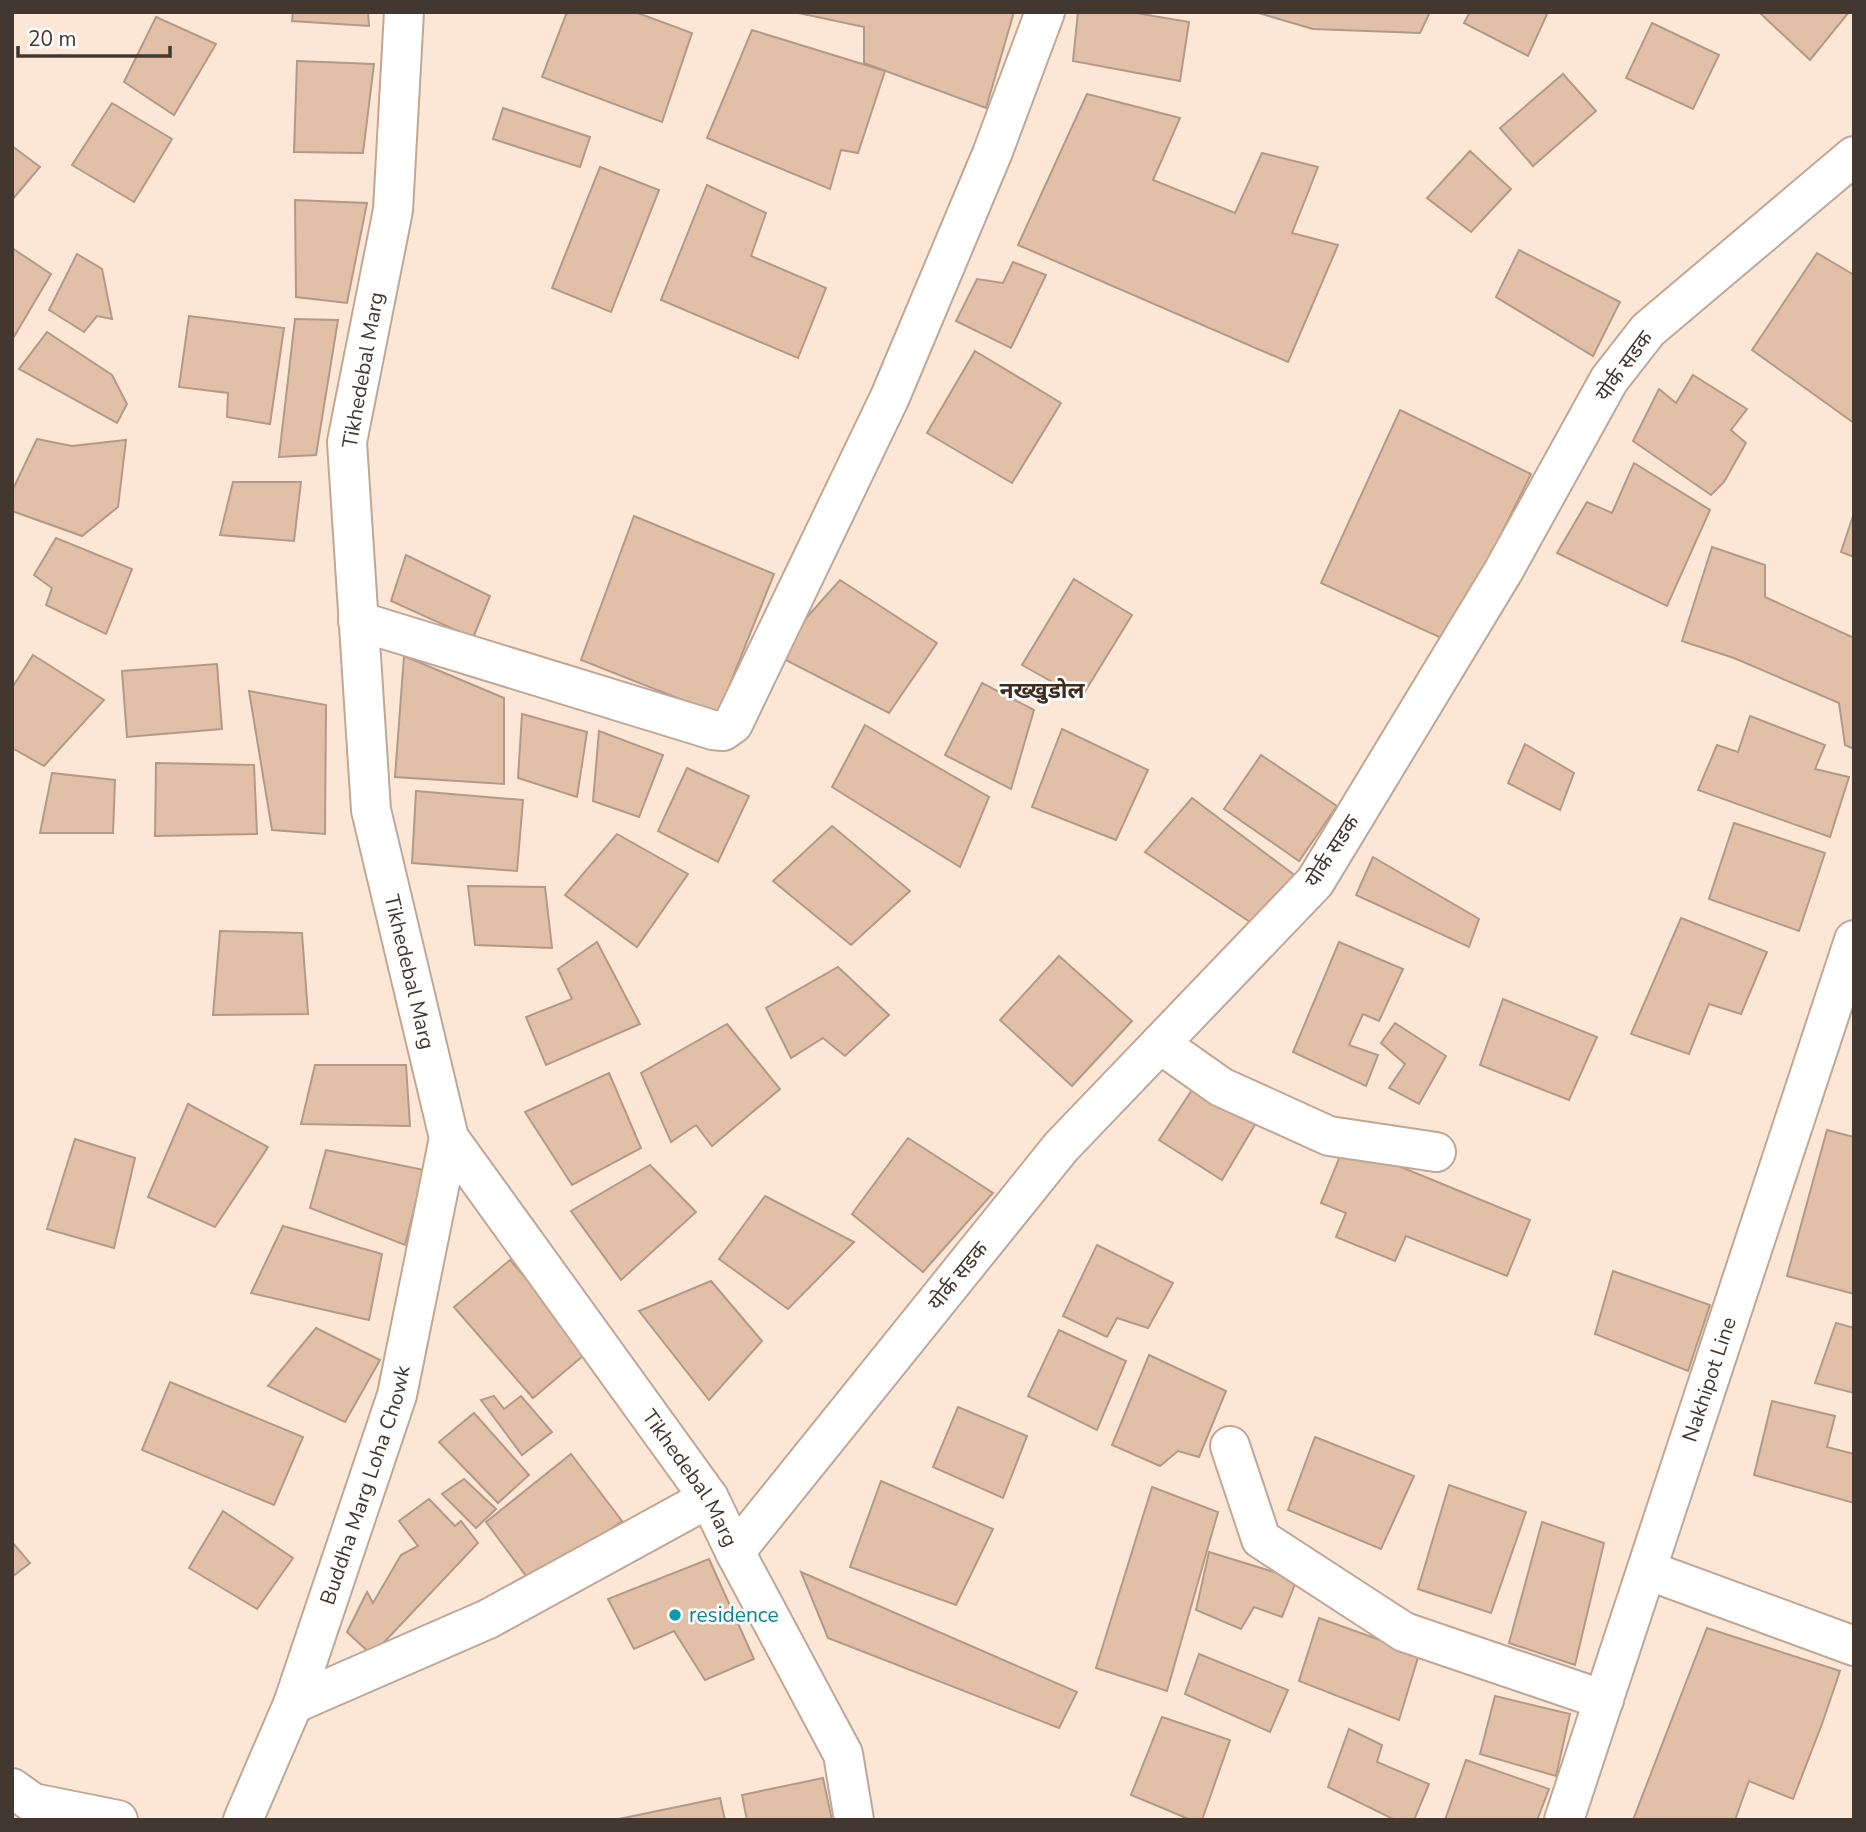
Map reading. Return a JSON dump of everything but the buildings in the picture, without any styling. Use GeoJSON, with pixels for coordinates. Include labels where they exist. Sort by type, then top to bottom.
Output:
{"type":"FeatureCollection","features":[{"type":"Feature","properties":{"kind":"street","name":"Tikhedebal Marg"},"geometry":{"type":"LineString","coordinates":[[404,12],[393,210],[347,442],[371,810],[449,1138],[709,1498],[734,1552],[843,1754],[854,1820]]}},
{"type":"Feature","properties":{"kind":"street"},"geometry":{"type":"LineString","coordinates":[[358,621],[713,730],[723,731],[733,724],[890,397],[992,154],[1045,12]]}},
{"type":"Feature","properties":{"kind":"street","name":"योर्क सडक"},"geometry":{"type":"LineString","coordinates":[[734,1552],[1061,1147],[1315,882],[1504,570],[1609,380],[1647,330],[1854,156]]}},
{"type":"Feature","properties":{"kind":"street","name":"Nakhipot Line"},"geometry":{"type":"LineString","coordinates":[[1564,1820],[1854,940]]}},
{"type":"Feature","properties":{"kind":"street"},"geometry":{"type":"LineString","coordinates":[[1160,1044],[1221,1087],[1329,1136],[1436,1152]]}},
{"type":"Feature","properties":{"kind":"street","name":"Buddha Marg Loha Chowk"},"geometry":{"type":"LineString","coordinates":[[243,1820],[293,1704],[397,1395],[449,1138]]}},
{"type":"Feature","properties":{"kind":"street"},"geometry":{"type":"LineString","coordinates":[[1230,1446],[1261,1539],[1404,1632],[1604,1700]]}},
{"type":"Feature","properties":{"kind":"street"},"geometry":{"type":"LineString","coordinates":[[293,1704],[488,1619],[709,1498]]}},
{"type":"Feature","properties":{"kind":"street"},"geometry":{"type":"LineString","coordinates":[[1647,1570],[1854,1646]]}},
{"type":"Feature","properties":{"kind":"street"},"geometry":{"type":"LineString","coordinates":[[19,1803],[118,1820]]}},
{"type":"Feature","properties":{"kind":"place","name":"residence"},"geometry":{"type":"Point","coordinates":[675,1615]}},
{"type":"Feature","properties":{"kind":"district","name":"नख्खुडोल"},"geometry":{"type":"Point","coordinates":[1042,690]}}]}
